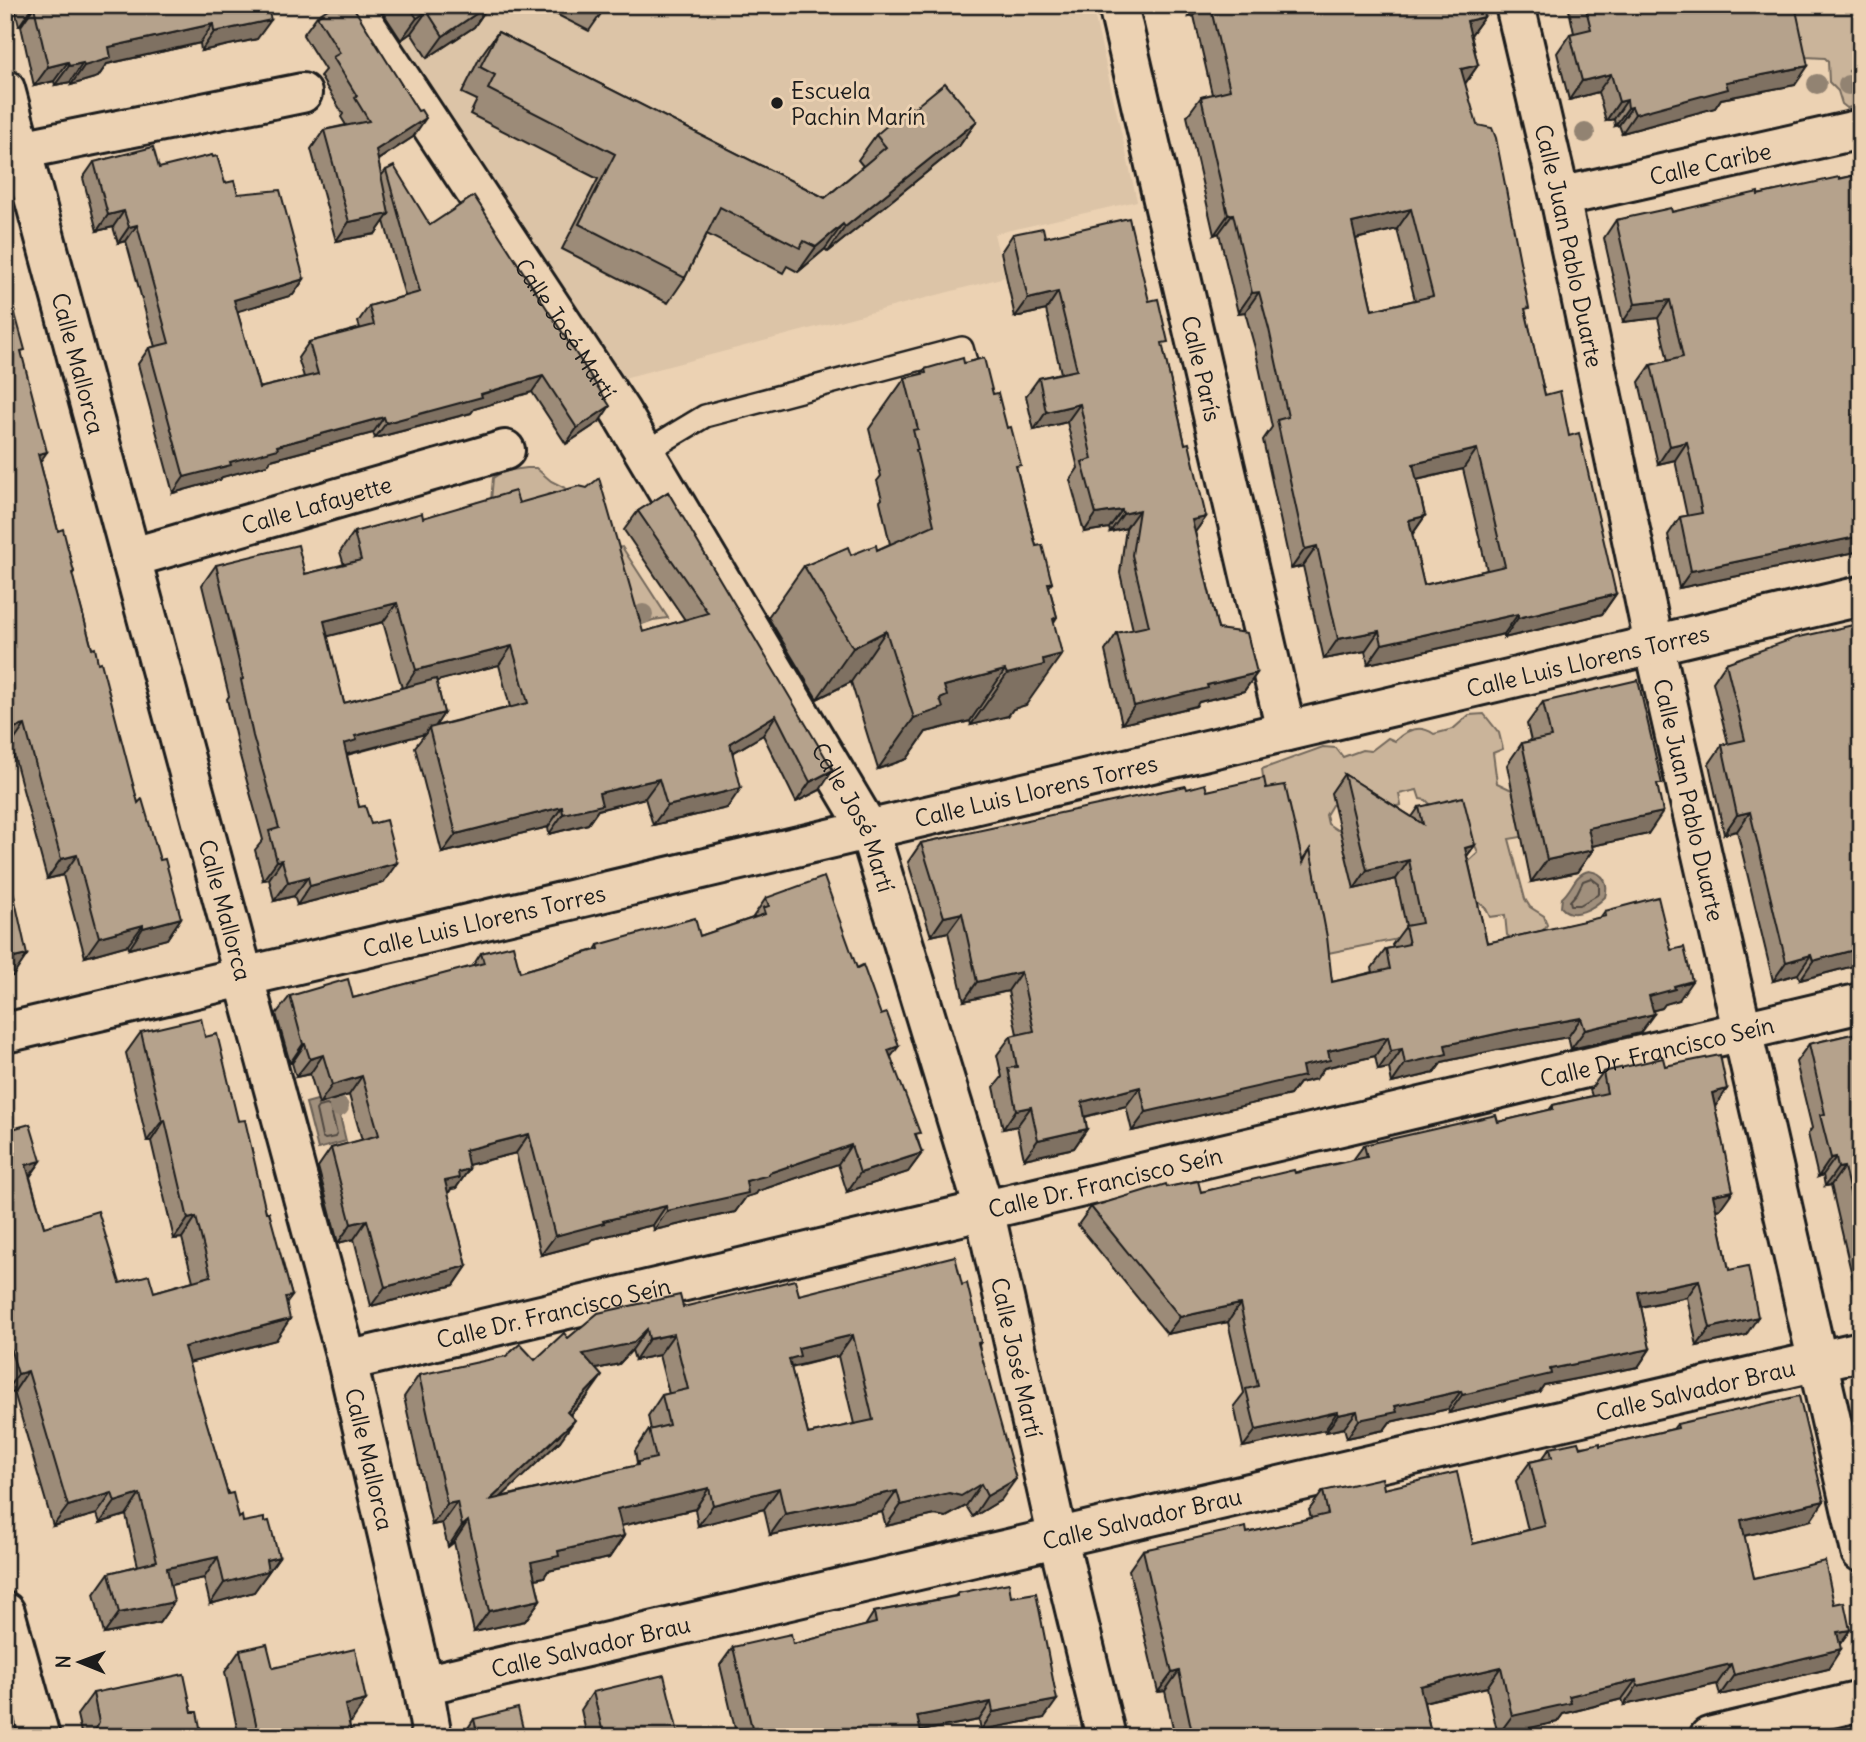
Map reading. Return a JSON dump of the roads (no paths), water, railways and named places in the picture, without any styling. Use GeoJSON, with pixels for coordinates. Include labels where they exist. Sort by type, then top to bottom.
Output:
{"type":"FeatureCollection","features":[{"type":"Feature","properties":{"kind":"street","name":"Calle José Martí"},"geometry":{"type":"LineString","coordinates":[[352,5],[620,411],[869,830],[984,1209],[1058,1539],[1106,1737]]}},
{"type":"Feature","properties":{"kind":"street","name":"Calle París"},"geometry":{"type":"LineString","coordinates":[[1118,5],[1286,731]]}},
{"type":"Feature","properties":{"kind":"street","name":"Calle Juan Pablo Duarte"},"geometry":{"type":"LineString","coordinates":[[1515,5],[1560,197],[1654,644],[1861,1552]]}},
{"type":"Feature","properties":{"kind":"street","name":"Calle Mallorca"},"geometry":{"type":"LineString","coordinates":[[5,89],[14,151],[131,558],[347,1361],[423,1685],[432,1737]]}},
{"type":"Feature","properties":{"kind":"street"},"geometry":{"type":"LineString","coordinates":[[14,151],[302,93]]}},
{"type":"Feature","properties":{"kind":"street","name":"Calle Caribe"},"geometry":{"type":"LineString","coordinates":[[1560,197],[1861,129]]}},
{"type":"Feature","properties":{"kind":"street","name":"Calle Lafayette"},"geometry":{"type":"LineString","coordinates":[[131,558],[505,450]]}},
{"type":"Feature","properties":{"kind":"street","name":"Calle Luis Llorens Torres"},"geometry":{"type":"LineString","coordinates":[[5,1033],[1861,596]]}},
{"type":"Feature","properties":{"kind":"street","name":"Calle Dr. Francisco Seín"},"geometry":{"type":"LineString","coordinates":[[347,1361],[1861,1003]]}},
{"type":"Feature","properties":{"kind":"street","name":"Calle Salvador Brau"},"geometry":{"type":"LineString","coordinates":[[423,1685],[1861,1351]]}},
{"type":"Feature","properties":{"kind":"street"},"geometry":{"type":"LineString","coordinates":[[5,1612],[40,1737]]}},
{"type":"Feature","properties":{"kind":"street"},"geometry":{"type":"LineString","coordinates":[[1709,1737],[1861,1701]]}},
{"type":"Feature","properties":{"kind":"lane"},"geometry":{"type":"LineString","coordinates":[[645,452],[705,416],[962,348],[981,413]]}},
{"type":"Feature","properties":{"kind":"water"},"geometry":{"type":"Polygon","coordinates":[[[1589,871],[1602,876],[1606,887],[1605,897],[1583,911],[1566,911],[1561,907],[1562,898],[1580,875],[1589,871]]]}},
{"type":"Feature","properties":{"kind":"water"},"geometry":{"type":"Polygon","coordinates":[[[335,1095],[346,1141],[318,1149],[306,1103],[335,1095]]]}},
{"type":"Feature","properties":{"kind":"place","name":"Escuela Pachin Marín"},"geometry":{"type":"Point","coordinates":[777,103]}}]}
